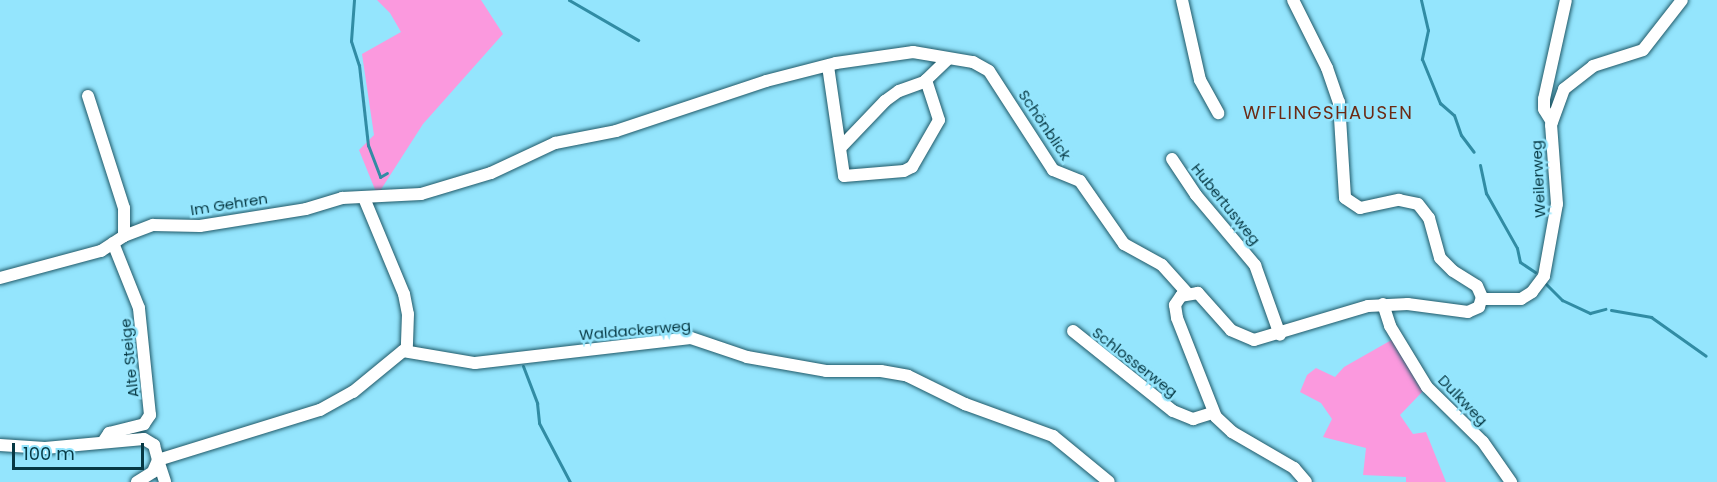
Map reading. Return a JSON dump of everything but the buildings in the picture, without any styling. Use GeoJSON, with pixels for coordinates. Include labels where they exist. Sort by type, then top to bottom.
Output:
{"type":"FeatureCollection","features":[{"type":"Feature","properties":{"kind":"street"},"geometry":{"type":"LineString","coordinates":[[1182,0],[1200,80],[1218,113]]}},
{"type":"Feature","properties":{"kind":"street"},"geometry":{"type":"LineString","coordinates":[[1293,0],[1327,68],[1339,102],[1345,198],[1360,208],[1399,200],[1420,206],[1429,218],[1440,258],[1453,271],[1479,287],[1482,299]]}},
{"type":"Feature","properties":{"kind":"street"},"geometry":{"type":"LineString","coordinates":[[1552,122],[1544,109],[1544,99],[1566,0]]}},
{"type":"Feature","properties":{"kind":"street","name":"Weilerweg"},"geometry":{"type":"LineString","coordinates":[[1482,299],[1521,299],[1532,292],[1544,276],[1557,204],[1552,122],[1562,94],[1572,81],[1593,66],[1643,50],[1682,0]]}},
{"type":"Feature","properties":{"kind":"street","name":"Schönblick"},"geometry":{"type":"LineString","coordinates":[[709,101],[828,66],[908,52],[976,63],[992,73],[1053,170],[1080,181],[1124,244],[1162,265],[1187,293],[1203,296],[1225,325],[1240,336],[1259,339],[1280,335],[1358,308],[1383,304],[1465,312],[1478,308],[1482,299]]}},
{"type":"Feature","properties":{"kind":"street"},"geometry":{"type":"LineString","coordinates":[[841,147],[885,101],[926,80],[948,58]]}},
{"type":"Feature","properties":{"kind":"street"},"geometry":{"type":"LineString","coordinates":[[828,66],[844,176],[904,171],[912,167],[939,120],[926,80]]}},
{"type":"Feature","properties":{"kind":"street"},"geometry":{"type":"LineString","coordinates":[[88,96],[124,208],[118,239]]}},
{"type":"Feature","properties":{"kind":"street","name":"Im Gehren"},"geometry":{"type":"LineString","coordinates":[[0,278],[78,258],[153,225],[200,226],[306,208],[342,198],[428,192],[491,172],[555,143],[616,130],[709,101]]}},
{"type":"Feature","properties":{"kind":"street","name":"Hubertusweg"},"geometry":{"type":"LineString","coordinates":[[1172,159],[1196,195],[1255,265],[1280,335]]}},
{"type":"Feature","properties":{"kind":"street"},"geometry":{"type":"LineString","coordinates":[[158,460],[320,410],[353,392],[393,356],[407,351],[408,314],[404,294],[364,198]]}},
{"type":"Feature","properties":{"kind":"street","name":"Alte Steige"},"geometry":{"type":"LineString","coordinates":[[103,442],[109,433],[144,424],[150,415],[139,308],[118,239]]}},
{"type":"Feature","properties":{"kind":"street"},"geometry":{"type":"LineString","coordinates":[[1187,293],[1176,302],[1176,312],[1214,413],[1228,429],[1289,465],[1306,482]]}},
{"type":"Feature","properties":{"kind":"street","name":"Dulkweg"},"geometry":{"type":"LineString","coordinates":[[1383,304],[1390,326],[1427,387],[1483,442],[1511,482]]}},
{"type":"Feature","properties":{"kind":"street","name":"Schlosserweg"},"geometry":{"type":"LineString","coordinates":[[1073,331],[1173,411],[1193,418],[1214,413]]}},
{"type":"Feature","properties":{"kind":"street","name":"Waldackerweg"},"geometry":{"type":"LineString","coordinates":[[407,351],[475,363],[691,338],[747,357],[826,371],[893,373],[1053,436],[1109,482]]}},
{"type":"Feature","properties":{"kind":"street"},"geometry":{"type":"LineString","coordinates":[[0,446],[45,448],[144,439],[154,445],[165,482]]}},
{"type":"Feature","properties":{"kind":"street"},"geometry":{"type":"LineString","coordinates":[[137,482],[153,472],[158,460]]}},
{"type":"Feature","properties":{"kind":"shaded area"},"geometry":{"type":"Polygon","coordinates":[[[377,0],[481,0],[503,34],[423,124],[380,191],[376,192],[359,150],[374,135],[362,54],[401,32],[390,13],[377,0]]]}},
{"type":"Feature","properties":{"kind":"shaded area"},"geometry":{"type":"Polygon","coordinates":[[[1395,338],[1425,389],[1400,415],[1413,434],[1426,432],[1446,482],[1406,482],[1406,477],[1363,475],[1366,448],[1323,437],[1332,419],[1321,403],[1300,392],[1307,375],[1316,368],[1335,377],[1344,367],[1395,338]]]}},
{"type":"Feature","properties":{"kind":"waterway"},"geometry":{"type":"LineString","coordinates":[[354,0],[351,41],[359,65],[368,145],[380,177],[387,173]]}},
{"type":"Feature","properties":{"kind":"waterway"},"geometry":{"type":"LineString","coordinates":[[569,0],[638,40]]}},
{"type":"Feature","properties":{"kind":"waterway"},"geometry":{"type":"LineString","coordinates":[[1421,0],[1428,30],[1422,59],[1440,103],[1454,115],[1461,135],[1474,152]]}},
{"type":"Feature","properties":{"kind":"waterway"},"geometry":{"type":"LineString","coordinates":[[1480,165],[1486,193],[1517,248],[1520,262],[1535,272]]}},
{"type":"Feature","properties":{"kind":"waterway"},"geometry":{"type":"LineString","coordinates":[[1546,284],[1562,300],[1590,313],[1605,309]]}},
{"type":"Feature","properties":{"kind":"waterway"},"geometry":{"type":"LineString","coordinates":[[1611,310],[1651,317],[1706,356]]}},
{"type":"Feature","properties":{"kind":"waterway"},"geometry":{"type":"LineString","coordinates":[[523,366],[537,403],[539,423],[570,482]]}},
{"type":"Feature","properties":{"kind":"district","name":"WIFLINGSHAUSEN"},"geometry":{"type":"Point","coordinates":[1328,113]}}]}
